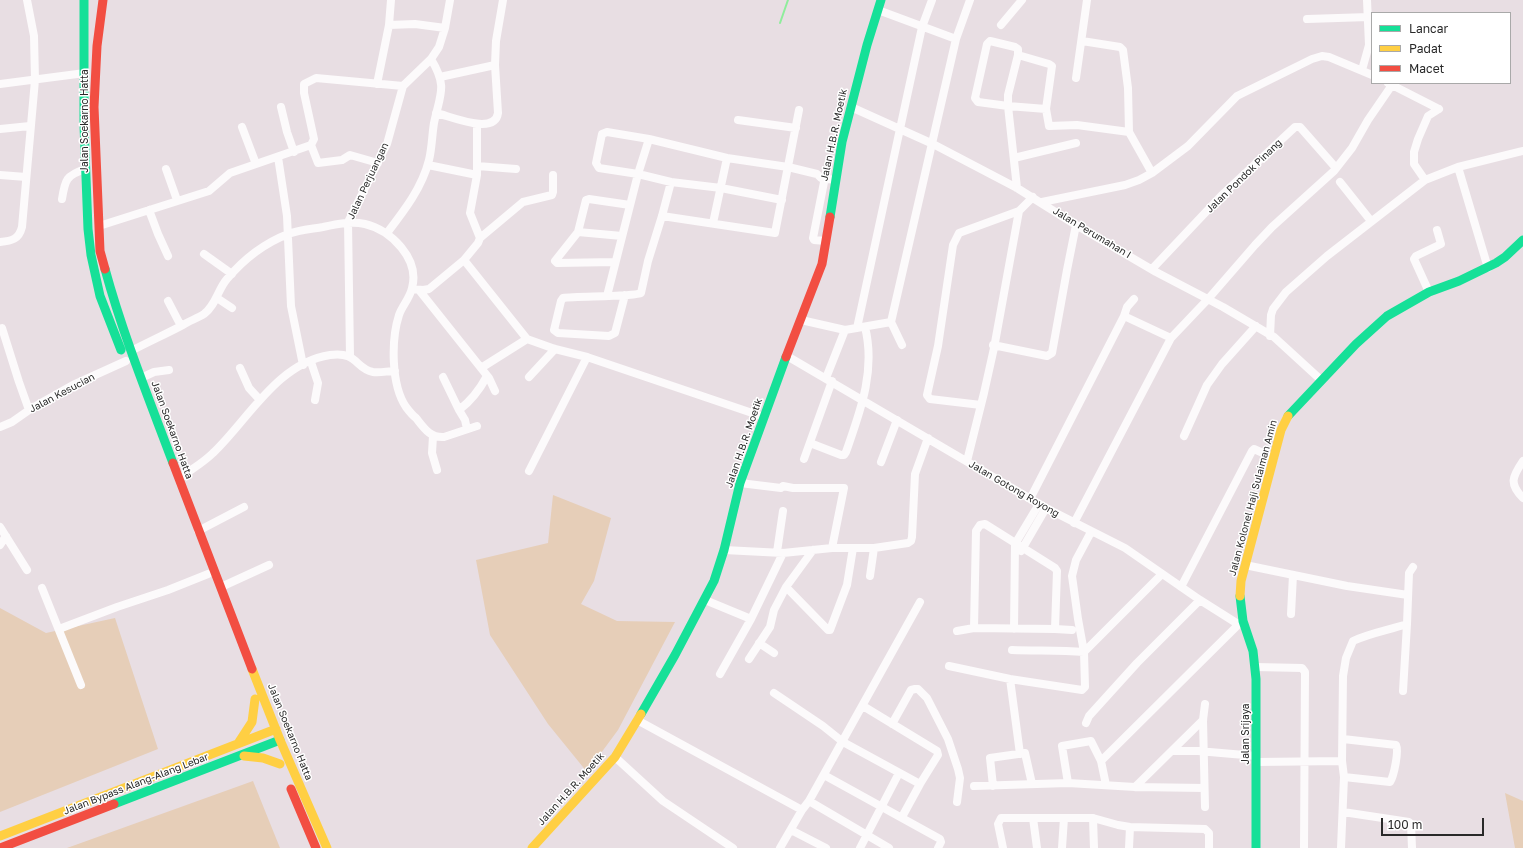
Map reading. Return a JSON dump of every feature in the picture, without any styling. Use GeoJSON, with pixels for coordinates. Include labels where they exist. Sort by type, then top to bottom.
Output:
{"type":"FeatureCollection","features":[{"type":"Feature","properties":{"kind":"main road","name":"Jalan Soekarno Hatta"},"geometry":{"type":"LineString","coordinates":[[84,0],[88,229],[91,255],[100,296],[255,699],[272,730]]}},
{"type":"Feature","properties":{"kind":"main road","name":"Jalan Soekarno Hatta"},"geometry":{"type":"LineString","coordinates":[[103,0],[97,46],[94,106],[100,251],[110,288],[131,351],[272,730],[283,771],[316,848]]}},
{"type":"Feature","properties":{"kind":"main road","name":"Jalan H.B.R. Moetik"},"geometry":{"type":"LineString","coordinates":[[532,848],[615,757],[638,720],[705,600],[714,581],[724,550],[740,483],[800,320],[819,274],[826,241],[835,177],[851,107],[867,44],[882,0]]}},
{"type":"Feature","properties":{"kind":"main road","name":"Jalan Kolonel Haji Sulaiman Amin"},"geometry":{"type":"LineString","coordinates":[[1241,623],[1241,581],[1280,430],[1286,418],[1356,344],[1387,316],[1428,292],[1459,281],[1488,268],[1505,257],[1523,240]]}},
{"type":"Feature","properties":{"kind":"main road","name":"Jalan Srijaya"},"geometry":{"type":"LineString","coordinates":[[1241,623],[1253,651],[1256,679],[1256,848]]}},
{"type":"Feature","properties":{"kind":"main road"},"geometry":{"type":"LineString","coordinates":[[238,743],[248,732],[252,724],[255,712],[255,699]]}},
{"type":"Feature","properties":{"kind":"main road","name":"Jalan Bypass Alang-Alang Lebar"},"geometry":{"type":"LineString","coordinates":[[0,836],[272,730]]}},
{"type":"Feature","properties":{"kind":"main road","name":"Jalan Soekarno Hatta"},"geometry":{"type":"LineString","coordinates":[[276,742],[327,848]]}},
{"type":"Feature","properties":{"kind":"main road","name":"Jalan Bypass Alang-Alang Lebar"},"geometry":{"type":"LineString","coordinates":[[0,848],[276,742]]}},
{"type":"Feature","properties":{"kind":"main road"},"geometry":{"type":"LineString","coordinates":[[240,755],[263,758],[283,771]]}},
{"type":"Feature","properties":{"kind":"street"},"geometry":{"type":"LineString","coordinates":[[0,242],[14,239],[20,233],[22,227],[35,80],[34,36],[27,0]]}},
{"type":"Feature","properties":{"kind":"street"},"geometry":{"type":"LineString","coordinates":[[377,84],[390,25],[391,0]]}},
{"type":"Feature","properties":{"kind":"street"},"geometry":{"type":"LineString","coordinates":[[99,226],[209,191],[227,174],[311,145],[314,139],[304,93],[306,82],[316,78],[403,86],[431,59],[439,47],[445,28],[450,0]]}},
{"type":"Feature","properties":{"kind":"street"},"geometry":{"type":"LineString","coordinates":[[436,112],[477,124],[491,124],[497,117],[495,65],[497,30],[503,0]]}},
{"type":"Feature","properties":{"kind":"street"},"geometry":{"type":"LineString","coordinates":[[810,443],[844,455],[864,400],[869,367],[861,328],[922,27],[932,0]]}},
{"type":"Feature","properties":{"kind":"street"},"geometry":{"type":"LineString","coordinates":[[902,345],[891,322],[956,39],[970,0]]}},
{"type":"Feature","properties":{"kind":"street"},"geometry":{"type":"LineString","coordinates":[[1000,26],[1022,0]]}},
{"type":"Feature","properties":{"kind":"street"},"geometry":{"type":"LineString","coordinates":[[1076,78],[1087,0]]}},
{"type":"Feature","properties":{"kind":"street"},"geometry":{"type":"LineString","coordinates":[[1362,70],[1369,45],[1367,0]]}},
{"type":"Feature","properties":{"kind":"street"},"geometry":{"type":"LineString","coordinates":[[878,10],[956,39]]}},
{"type":"Feature","properties":{"kind":"street"},"geometry":{"type":"LineString","coordinates":[[1307,19],[1369,18]]}},
{"type":"Feature","properties":{"kind":"street"},"geometry":{"type":"LineString","coordinates":[[390,25],[415,24],[445,28]]}},
{"type":"Feature","properties":{"kind":"street"},"geometry":{"type":"LineString","coordinates":[[1017,188],[1008,106],[1008,95],[1018,55],[1018,49],[991,41],[988,42],[975,100],[978,102],[1008,106],[1046,109]]}},
{"type":"Feature","properties":{"kind":"street"},"geometry":{"type":"LineString","coordinates":[[1082,41],[1120,47],[1123,50],[1128,88],[1129,132],[1152,173]]}},
{"type":"Feature","properties":{"kind":"street"},"geometry":{"type":"LineString","coordinates":[[1018,55],[1052,66],[1046,109],[1048,125],[1078,125],[1129,132]]}},
{"type":"Feature","properties":{"kind":"street"},"geometry":{"type":"LineString","coordinates":[[1042,202],[1139,180],[1152,173],[1188,146],[1229,104],[1246,90],[1312,59],[1322,56],[1337,60],[1371,74]]}},
{"type":"Feature","properties":{"kind":"street"},"geometry":{"type":"LineString","coordinates":[[387,233],[416,192],[428,165],[442,84],[431,59]]}},
{"type":"Feature","properties":{"kind":"street"},"geometry":{"type":"LineString","coordinates":[[440,77],[495,65]]}},
{"type":"Feature","properties":{"kind":"street"},"geometry":{"type":"LineString","coordinates":[[0,84],[85,73]]}},
{"type":"Feature","properties":{"kind":"street"},"geometry":{"type":"LineString","coordinates":[[1074,523],[1171,338],[1209,298],[1255,245],[1336,168],[1352,148],[1390,84],[1439,109],[1428,116],[1414,152],[1414,164],[1425,180]]}},
{"type":"Feature","properties":{"kind":"street","name":"Jalan Perjuangan"},"geometry":{"type":"LineString","coordinates":[[350,356],[348,222],[387,144],[403,86]]}},
{"type":"Feature","properties":{"kind":"street"},"geometry":{"type":"LineString","coordinates":[[281,107],[294,152]]}},
{"type":"Feature","properties":{"kind":"street","name":"Jalan Perumahan I"},"geometry":{"type":"LineString","coordinates":[[851,107],[933,144],[1017,188],[1042,202],[1076,225],[1152,269],[1209,298],[1274,338],[1321,380]]}},
{"type":"Feature","properties":{"kind":"street"},"geometry":{"type":"LineString","coordinates":[[662,216],[774,233],[776,232],[800,110]]}},
{"type":"Feature","properties":{"kind":"street"},"geometry":{"type":"LineString","coordinates":[[738,120],[796,128]]}},
{"type":"Feature","properties":{"kind":"street"},"geometry":{"type":"LineString","coordinates":[[477,124],[477,175],[470,213],[480,238]]}},
{"type":"Feature","properties":{"kind":"street"},"geometry":{"type":"LineString","coordinates":[[0,129],[30,126]]}},
{"type":"Feature","properties":{"kind":"street"},"geometry":{"type":"LineString","coordinates":[[242,126],[256,164]]}},
{"type":"Feature","properties":{"kind":"street","name":"Jalan Pondok Pinang"},"geometry":{"type":"LineString","coordinates":[[1152,269],[1221,196],[1296,127],[1300,127],[1336,168]]}},
{"type":"Feature","properties":{"kind":"street"},"geometry":{"type":"LineString","coordinates":[[782,200],[721,188],[671,182],[638,174],[597,167],[596,163],[602,134],[607,132],[649,139],[727,158],[788,167],[835,177]]}},
{"type":"Feature","properties":{"kind":"street"},"geometry":{"type":"LineString","coordinates":[[606,296],[638,174],[649,139]]}},
{"type":"Feature","properties":{"kind":"street"},"geometry":{"type":"LineString","coordinates":[[1014,158],[1076,143]]}},
{"type":"Feature","properties":{"kind":"street"},"geometry":{"type":"LineString","coordinates":[[311,145],[318,163],[342,160],[350,155],[378,163]]}},
{"type":"Feature","properties":{"kind":"street"},"geometry":{"type":"LineString","coordinates":[[1270,336],[1271,315],[1277,302],[1286,292],[1370,221],[1425,180],[1458,167],[1523,151]]}},
{"type":"Feature","properties":{"kind":"street"},"geometry":{"type":"LineString","coordinates":[[278,157],[289,234],[291,306],[307,363],[318,383],[315,400]]}},
{"type":"Feature","properties":{"kind":"street"},"geometry":{"type":"LineString","coordinates":[[712,223],[727,158]]}},
{"type":"Feature","properties":{"kind":"street"},"geometry":{"type":"LineString","coordinates":[[428,165],[477,175]]}},
{"type":"Feature","properties":{"kind":"street"},"geometry":{"type":"LineString","coordinates":[[477,166],[516,169]]}},
{"type":"Feature","properties":{"kind":"street"},"geometry":{"type":"LineString","coordinates":[[1458,167],[1488,268]]}},
{"type":"Feature","properties":{"kind":"street"},"geometry":{"type":"LineString","coordinates":[[62,199],[65,181],[72,174],[86,169]]}},
{"type":"Feature","properties":{"kind":"street"},"geometry":{"type":"LineString","coordinates":[[166,169],[177,200]]}},
{"type":"Feature","properties":{"kind":"street"},"geometry":{"type":"LineString","coordinates":[[0,175],[26,177]]}},
{"type":"Feature","properties":{"kind":"street"},"geometry":{"type":"LineString","coordinates":[[415,290],[428,290],[464,260],[475,248],[480,238],[523,202],[552,195],[553,175]]}},
{"type":"Feature","properties":{"kind":"street"},"geometry":{"type":"LineString","coordinates":[[825,175],[813,238],[826,241]]}},
{"type":"Feature","properties":{"kind":"street"},"geometry":{"type":"LineString","coordinates":[[625,295],[617,326],[613,335],[558,333],[554,330],[563,298],[638,294],[641,292],[648,261],[671,182]]}},
{"type":"Feature","properties":{"kind":"street"},"geometry":{"type":"LineString","coordinates":[[1340,182],[1370,221]]}},
{"type":"Feature","properties":{"kind":"street"},"geometry":{"type":"LineString","coordinates":[[981,405],[930,399],[927,395],[938,346],[953,245],[957,237],[962,232],[1019,211],[1032,197]]}},
{"type":"Feature","properties":{"kind":"street"},"geometry":{"type":"LineString","coordinates":[[615,262],[556,262],[555,260],[578,232],[585,202],[587,200],[630,205]]}},
{"type":"Feature","properties":{"kind":"street"},"geometry":{"type":"LineString","coordinates":[[149,210],[168,256]]}},
{"type":"Feature","properties":{"kind":"street"},"geometry":{"type":"LineString","coordinates":[[967,461],[994,345],[1019,211]]}},
{"type":"Feature","properties":{"kind":"street"},"geometry":{"type":"LineString","coordinates":[[131,351],[205,313],[217,298],[226,281],[256,252],[289,234],[348,222],[366,224],[387,233],[400,246],[412,266],[415,290],[481,368],[494,386],[495,391]]}},
{"type":"Feature","properties":{"kind":"street"},"geometry":{"type":"LineString","coordinates":[[994,345],[1046,356],[1052,353],[1076,225]]}},
{"type":"Feature","properties":{"kind":"street"},"geometry":{"type":"LineString","coordinates":[[1428,292],[1414,259],[1416,256],[1441,244],[1437,230]]}},
{"type":"Feature","properties":{"kind":"street"},"geometry":{"type":"LineString","coordinates":[[578,232],[622,236]]}},
{"type":"Feature","properties":{"kind":"street"},"geometry":{"type":"LineString","coordinates":[[204,254],[232,274]]}},
{"type":"Feature","properties":{"kind":"street"},"geometry":{"type":"LineString","coordinates":[[464,260],[528,338],[554,349],[587,357],[764,417]]}},
{"type":"Feature","properties":{"kind":"street"},"geometry":{"type":"LineString","coordinates":[[415,290],[401,307],[394,343],[395,371],[399,389],[406,406],[433,436],[444,437],[477,426]]}},
{"type":"Feature","properties":{"kind":"street"},"geometry":{"type":"LineString","coordinates":[[217,298],[232,308]]}},
{"type":"Feature","properties":{"kind":"street"},"geometry":{"type":"LineString","coordinates":[[1030,498],[1124,316],[1127,307],[1134,299]]}},
{"type":"Feature","properties":{"kind":"street"},"geometry":{"type":"LineString","coordinates":[[168,301],[181,326]]}},
{"type":"Feature","properties":{"kind":"street"},"geometry":{"type":"LineString","coordinates":[[1124,316],[1171,338]]}},
{"type":"Feature","properties":{"kind":"street"},"geometry":{"type":"LineString","coordinates":[[800,320],[845,330],[891,322]]}},
{"type":"Feature","properties":{"kind":"street"},"geometry":{"type":"LineString","coordinates":[[1184,436],[1207,385],[1222,364],[1256,326]]}},
{"type":"Feature","properties":{"kind":"street"},"geometry":{"type":"LineString","coordinates":[[2,328],[18,382],[29,410]]}},
{"type":"Feature","properties":{"kind":"street"},"geometry":{"type":"LineString","coordinates":[[804,459],[845,330]]}},
{"type":"Feature","properties":{"kind":"street"},"geometry":{"type":"LineString","coordinates":[[481,368],[528,338]]}},
{"type":"Feature","properties":{"kind":"street"},"geometry":{"type":"LineString","coordinates":[[529,377],[554,349]]}},
{"type":"Feature","properties":{"kind":"street"},"geometry":{"type":"LineString","coordinates":[[178,479],[213,453],[260,400],[282,379],[307,363],[331,355],[350,356],[364,368],[373,372],[395,371]]}},
{"type":"Feature","properties":{"kind":"street","name":"Jalan Gotong Royong"},"geometry":{"type":"LineString","coordinates":[[787,356],[829,379],[1042,506],[1125,548],[1200,600],[1241,623]]}},
{"type":"Feature","properties":{"kind":"street"},"geometry":{"type":"LineString","coordinates":[[529,471],[587,357]]}},
{"type":"Feature","properties":{"kind":"street","name":"Jalan Kesucian"},"geometry":{"type":"LineString","coordinates":[[0,427],[12,422],[73,384],[126,361]]}},
{"type":"Feature","properties":{"kind":"street"},"geometry":{"type":"LineString","coordinates":[[240,368],[249,388],[260,400]]}},
{"type":"Feature","properties":{"kind":"street"},"geometry":{"type":"LineString","coordinates":[[141,378],[154,372],[169,370]]}},
{"type":"Feature","properties":{"kind":"street"},"geometry":{"type":"LineString","coordinates":[[459,410],[465,406],[479,390],[487,376]]}},
{"type":"Feature","properties":{"kind":"street"},"geometry":{"type":"LineString","coordinates":[[443,377],[465,420],[467,429]]}},
{"type":"Feature","properties":{"kind":"street"},"geometry":{"type":"LineString","coordinates":[[881,462],[897,420]]}},
{"type":"Feature","properties":{"kind":"street"},"geometry":{"type":"LineString","coordinates":[[433,436],[431,449],[437,470]]}},
{"type":"Feature","properties":{"kind":"street"},"geometry":{"type":"LineString","coordinates":[[724,550],[780,552],[832,548],[874,548],[908,543],[911,541],[915,474],[928,438]]}},
{"type":"Feature","properties":{"kind":"street"},"geometry":{"type":"LineString","coordinates":[[1181,587],[1254,448],[1274,458]]}},
{"type":"Feature","properties":{"kind":"street"},"geometry":{"type":"LineString","coordinates":[[1523,461],[1513,478],[1515,490],[1523,498]]}},
{"type":"Feature","properties":{"kind":"street"},"geometry":{"type":"LineString","coordinates":[[740,483],[781,488],[783,486],[793,488],[844,488],[832,548]]}},
{"type":"Feature","properties":{"kind":"street"},"geometry":{"type":"LineString","coordinates":[[1014,629],[1014,562],[1019,546],[1042,506]]}},
{"type":"Feature","properties":{"kind":"street"},"geometry":{"type":"LineString","coordinates":[[198,531],[244,507]]}},
{"type":"Feature","properties":{"kind":"street"},"geometry":{"type":"LineString","coordinates":[[720,674],[751,619],[780,552],[783,511]]}},
{"type":"Feature","properties":{"kind":"street"},"geometry":{"type":"LineString","coordinates":[[974,628],[976,531],[980,525],[985,524],[1054,566],[1056,569],[1054,629]]}},
{"type":"Feature","properties":{"kind":"street"},"geometry":{"type":"LineString","coordinates":[[0,526],[27,570]]}},
{"type":"Feature","properties":{"kind":"street"},"geometry":{"type":"LineString","coordinates":[[949,666],[1010,679],[1081,691],[1085,687],[1084,652],[1072,576],[1076,560],[1091,532]]}},
{"type":"Feature","properties":{"kind":"street"},"geometry":{"type":"LineString","coordinates":[[0,545],[6,536]]}},
{"type":"Feature","properties":{"kind":"street"},"geometry":{"type":"LineString","coordinates":[[786,587],[828,630],[830,630],[847,585],[853,548]]}},
{"type":"Feature","properties":{"kind":"street"},"geometry":{"type":"LineString","coordinates":[[870,576],[874,548]]}},
{"type":"Feature","properties":{"kind":"street"},"geometry":{"type":"LineString","coordinates":[[749,658],[770,627],[774,610],[786,587],[813,550]]}},
{"type":"Feature","properties":{"kind":"street"},"geometry":{"type":"LineString","coordinates":[[220,587],[269,565]]}},
{"type":"Feature","properties":{"kind":"street"},"geometry":{"type":"LineString","coordinates":[[1245,565],[1347,586],[1408,595]]}},
{"type":"Feature","properties":{"kind":"street"},"geometry":{"type":"LineString","coordinates":[[1403,691],[1408,573],[1413,566]]}},
{"type":"Feature","properties":{"kind":"street"},"geometry":{"type":"LineString","coordinates":[[59,629],[208,574]]}},
{"type":"Feature","properties":{"kind":"street"},"geometry":{"type":"LineString","coordinates":[[1084,652],[1162,574]]}},
{"type":"Feature","properties":{"kind":"street"},"geometry":{"type":"LineString","coordinates":[[1291,614],[1293,575]]}},
{"type":"Feature","properties":{"kind":"street"},"geometry":{"type":"LineString","coordinates":[[42,588],[81,684]]}},
{"type":"Feature","properties":{"kind":"street"},"geometry":{"type":"LineString","coordinates":[[705,600],[751,619]]}},
{"type":"Feature","properties":{"kind":"street"},"geometry":{"type":"LineString","coordinates":[[1086,722],[1089,716],[1132,669],[1200,600]]}},
{"type":"Feature","properties":{"kind":"street"},"geometry":{"type":"LineString","coordinates":[[780,848],[843,742],[920,602]]}},
{"type":"Feature","properties":{"kind":"street"},"geometry":{"type":"LineString","coordinates":[[1101,761],[1241,623]]}},
{"type":"Feature","properties":{"kind":"street"},"geometry":{"type":"LineString","coordinates":[[1341,848],[1344,776],[1342,762],[1343,676],[1346,658],[1353,641],[1407,624]]}},
{"type":"Feature","properties":{"kind":"street"},"geometry":{"type":"LineString","coordinates":[[957,631],[974,628],[1072,630]]}},
{"type":"Feature","properties":{"kind":"street"},"geometry":{"type":"LineString","coordinates":[[759,643],[774,653]]}},
{"type":"Feature","properties":{"kind":"street"},"geometry":{"type":"LineString","coordinates":[[1012,650],[1062,650],[1084,652]]}},
{"type":"Feature","properties":{"kind":"street"},"geometry":{"type":"LineString","coordinates":[[1255,666],[1302,668],[1304,670],[1304,848]]}},
{"type":"Feature","properties":{"kind":"street"},"geometry":{"type":"LineString","coordinates":[[1010,679],[1020,754]]}},
{"type":"Feature","properties":{"kind":"street"},"geometry":{"type":"LineString","coordinates":[[892,724],[911,690],[918,689],[927,698],[948,739],[960,778],[957,802]]}},
{"type":"Feature","properties":{"kind":"street"},"geometry":{"type":"LineString","coordinates":[[774,693],[823,726],[843,742],[920,784]]}},
{"type":"Feature","properties":{"kind":"street"},"geometry":{"type":"LineString","coordinates":[[1205,704],[1203,720],[1205,807]]}},
{"type":"Feature","properties":{"kind":"street"},"geometry":{"type":"LineString","coordinates":[[863,706],[937,751],[938,755],[902,817]]}},
{"type":"Feature","properties":{"kind":"street"},"geometry":{"type":"LineString","coordinates":[[638,720],[802,810]]}},
{"type":"Feature","properties":{"kind":"street"},"geometry":{"type":"LineString","coordinates":[[1135,787],[1203,720]]}},
{"type":"Feature","properties":{"kind":"street"},"geometry":{"type":"LineString","coordinates":[[1343,739],[1396,745],[1397,749],[1395,766],[1392,780],[1390,782],[1344,776]]}},
{"type":"Feature","properties":{"kind":"street"},"geometry":{"type":"LineString","coordinates":[[1068,783],[1062,746],[1091,741],[1101,761],[1106,785]]}},
{"type":"Feature","properties":{"kind":"street"},"geometry":{"type":"LineString","coordinates":[[1172,751],[1204,752],[1257,759],[1342,762]]}},
{"type":"Feature","properties":{"kind":"street"},"geometry":{"type":"LineString","coordinates":[[994,786],[990,758],[1025,753],[1032,784]]}},
{"type":"Feature","properties":{"kind":"street"},"geometry":{"type":"LineString","coordinates":[[615,757],[663,801],[733,848]]}},
{"type":"Feature","properties":{"kind":"street"},"geometry":{"type":"LineString","coordinates":[[860,848],[899,773]]}},
{"type":"Feature","properties":{"kind":"street"},"geometry":{"type":"LineString","coordinates":[[824,775],[940,839],[941,842],[938,848]]}},
{"type":"Feature","properties":{"kind":"street"},"geometry":{"type":"LineString","coordinates":[[974,786],[1068,783],[1135,787],[1204,788]]}},
{"type":"Feature","properties":{"kind":"street"},"geometry":{"type":"LineString","coordinates":[[809,801],[889,848]]}},
{"type":"Feature","properties":{"kind":"street"},"geometry":{"type":"LineString","coordinates":[[1343,812],[1410,822],[1412,848]]}},
{"type":"Feature","properties":{"kind":"street"},"geometry":{"type":"LineString","coordinates":[[1033,818],[1037,848]]}},
{"type":"Feature","properties":{"kind":"street"},"geometry":{"type":"LineString","coordinates":[[1003,848],[998,824],[1000,819],[1033,818],[1094,818],[1130,827],[1205,829],[1209,833],[1209,848]]}},
{"type":"Feature","properties":{"kind":"street"},"geometry":{"type":"LineString","coordinates":[[1062,848],[1064,818]]}},
{"type":"Feature","properties":{"kind":"street"},"geometry":{"type":"LineString","coordinates":[[1094,818],[1094,848]]}},
{"type":"Feature","properties":{"kind":"street"},"geometry":{"type":"LineString","coordinates":[[1129,848],[1130,827]]}},
{"type":"Feature","properties":{"kind":"street"},"geometry":{"type":"LineString","coordinates":[[791,830],[826,848]]}},
{"type":"Feature","properties":{"kind":"shaded area"},"geometry":{"type":"Polygon","coordinates":[[[553,495],[611,518],[594,581],[581,604],[617,621],[675,622],[618,730],[587,772],[548,724],[490,635],[476,560],[548,543],[553,495]]]}},
{"type":"Feature","properties":{"kind":"shaded area"},"geometry":{"type":"Polygon","coordinates":[[[0,608],[46,633],[115,618],[158,749],[0,812],[0,608]]]}},
{"type":"Feature","properties":{"kind":"shaded area"},"geometry":{"type":"Polygon","coordinates":[[[253,781],[280,848],[67,848],[253,781]]]}},
{"type":"Feature","properties":{"kind":"shaded area"},"geometry":{"type":"Polygon","coordinates":[[[1505,793],[1523,801],[1523,848],[1515,848],[1505,793]]]}},
{"type":"Feature","properties":{"kind":"waterway"},"geometry":{"type":"LineString","coordinates":[[780,23],[788,0]]}},
{"type":"Feature","properties":{"kind":"traffic: fast"},"geometry":{"type":"LineString","coordinates":[[84,0],[84,125],[88,229],[91,255],[100,296],[121,350]]}},
{"type":"Feature","properties":{"kind":"traffic: fast"},"geometry":{"type":"LineString","coordinates":[[830,217],[842,142],[867,45],[881,0]]}},
{"type":"Feature","properties":{"kind":"traffic: fast"},"geometry":{"type":"LineString","coordinates":[[1288,416],[1356,344],[1387,316],[1429,292],[1459,281],[1496,263],[1505,257],[1523,240]]}},
{"type":"Feature","properties":{"kind":"traffic: fast"},"geometry":{"type":"LineString","coordinates":[[105,269],[128,343],[173,463]]}},
{"type":"Feature","properties":{"kind":"traffic: fast"},"geometry":{"type":"LineString","coordinates":[[641,714],[675,655],[714,581],[724,550],[740,483],[786,357]]}},
{"type":"Feature","properties":{"kind":"traffic: fast"},"geometry":{"type":"LineString","coordinates":[[1240,596],[1243,621],[1253,651],[1256,679],[1256,848]]}},
{"type":"Feature","properties":{"kind":"traffic: fast"},"geometry":{"type":"LineString","coordinates":[[114,804],[280,740]]}},
{"type":"Feature","properties":{"kind":"traffic: slow"},"geometry":{"type":"LineString","coordinates":[[1240,596],[1241,581],[1281,430],[1288,416]]}},
{"type":"Feature","properties":{"kind":"traffic: slow"},"geometry":{"type":"LineString","coordinates":[[252,669],[280,740],[327,848]]}},
{"type":"Feature","properties":{"kind":"traffic: slow"},"geometry":{"type":"LineString","coordinates":[[239,742],[252,722],[255,699]]}},
{"type":"Feature","properties":{"kind":"traffic: slow"},"geometry":{"type":"LineString","coordinates":[[532,848],[615,757],[641,714]]}},
{"type":"Feature","properties":{"kind":"traffic: slow"},"geometry":{"type":"LineString","coordinates":[[0,836],[276,729]]}},
{"type":"Feature","properties":{"kind":"traffic: slow"},"geometry":{"type":"LineString","coordinates":[[244,756],[263,758],[280,764]]}},
{"type":"Feature","properties":{"kind":"traffic: jam"},"geometry":{"type":"LineString","coordinates":[[103,0],[97,46],[94,107],[100,251],[105,269]]}},
{"type":"Feature","properties":{"kind":"traffic: jam"},"geometry":{"type":"LineString","coordinates":[[786,357],[822,264],[830,217]]}},
{"type":"Feature","properties":{"kind":"traffic: jam"},"geometry":{"type":"LineString","coordinates":[[173,463],[252,669]]}},
{"type":"Feature","properties":{"kind":"traffic: jam"},"geometry":{"type":"LineString","coordinates":[[291,789],[316,848]]}},
{"type":"Feature","properties":{"kind":"traffic: jam"},"geometry":{"type":"LineString","coordinates":[[0,848],[114,804]]}}]}
